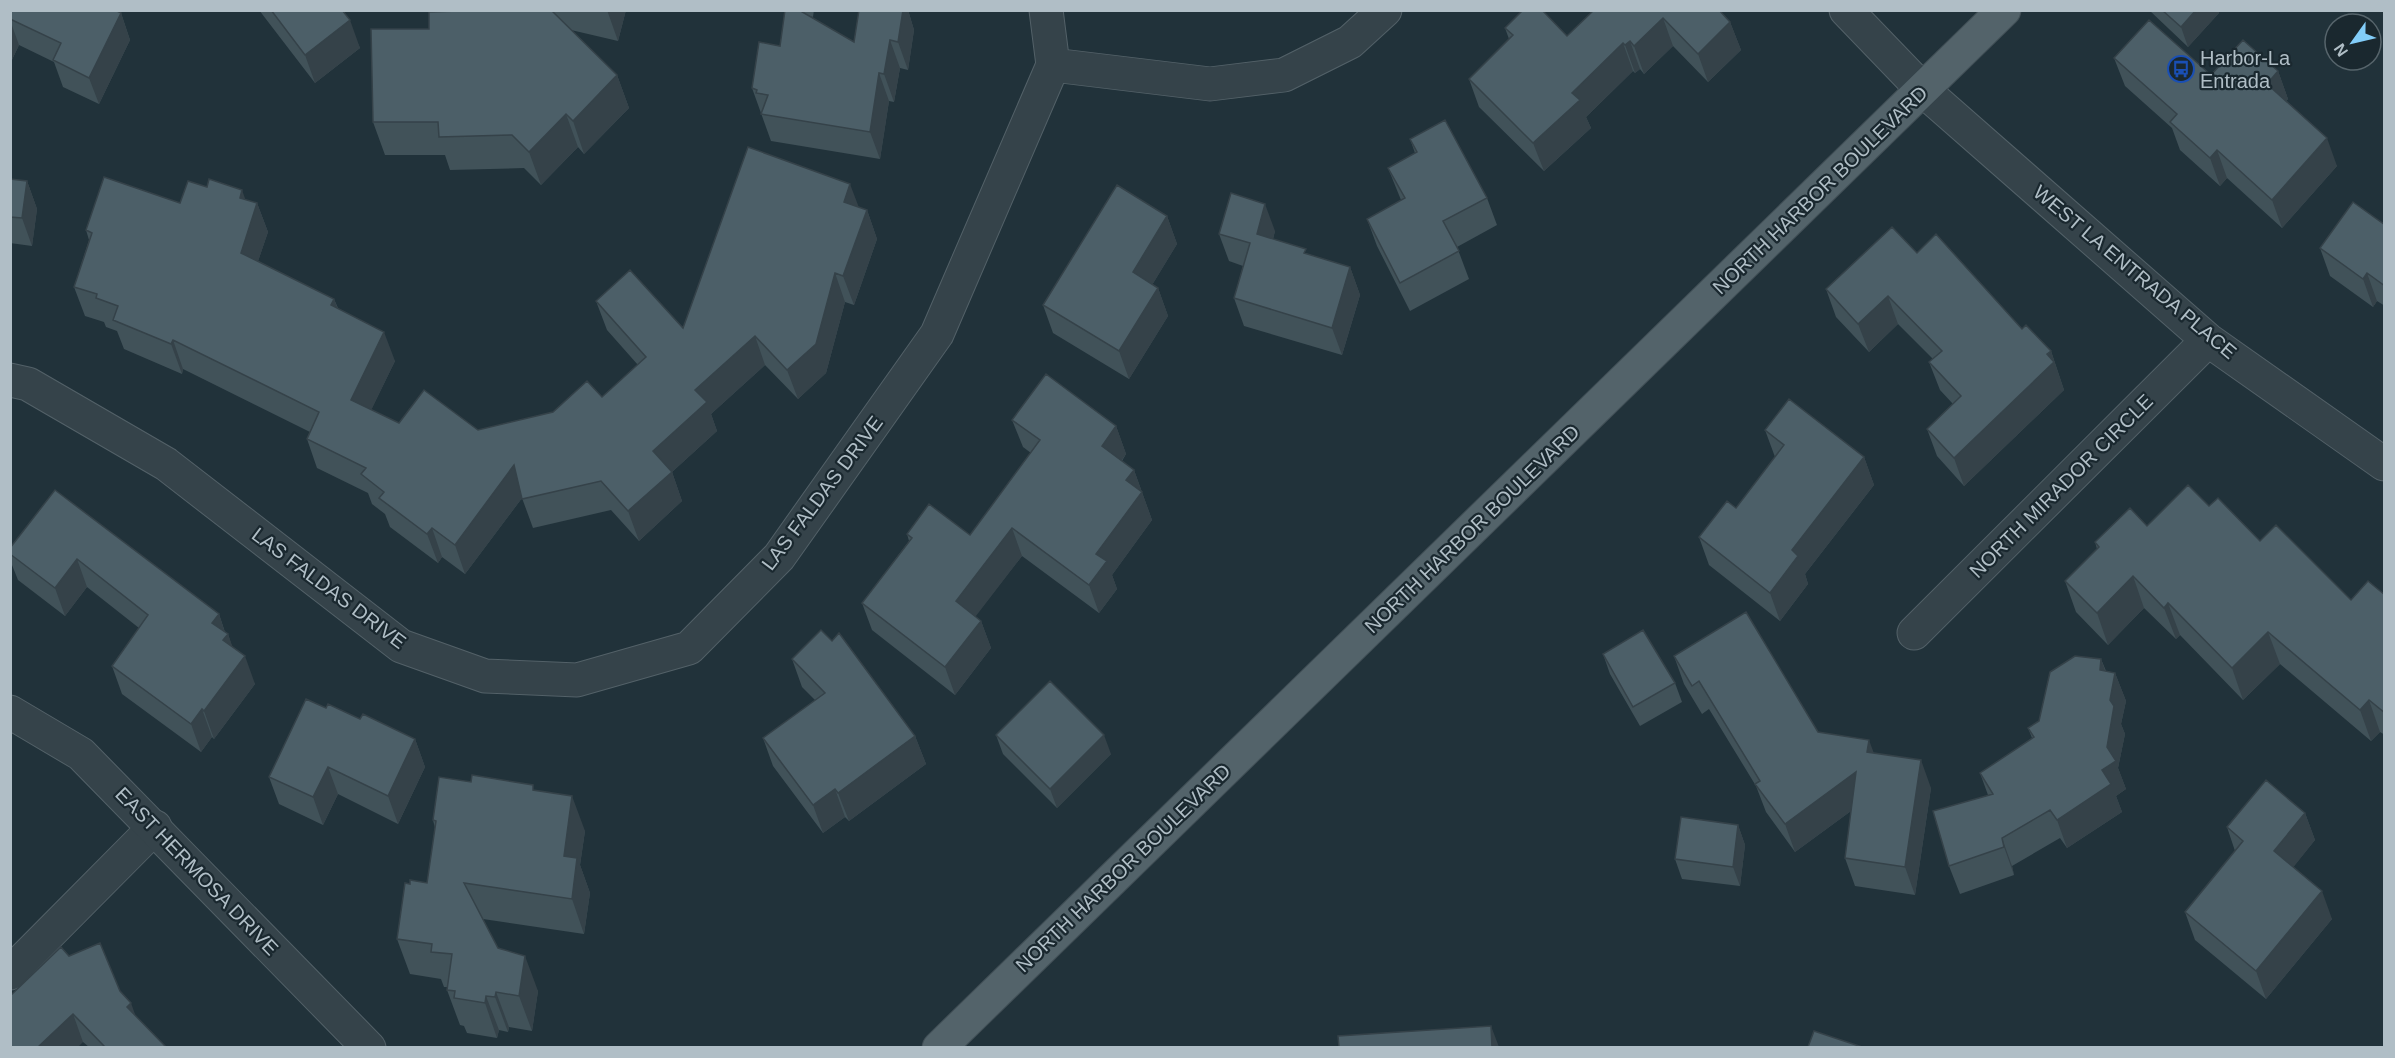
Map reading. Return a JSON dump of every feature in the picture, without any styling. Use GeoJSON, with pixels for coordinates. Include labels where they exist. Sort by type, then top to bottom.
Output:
{"type":"FeatureCollection","features":[{"type":"Feature","properties":{"kind":"main road","name":"NORTH HARBOR BOULEVARD"},"geometry":{"type":"LineString","coordinates":[[939,1047],[2004,10]]}},
{"type":"Feature","properties":{"kind":"street"},"geometry":{"type":"LineString","coordinates":[[1046,10],[1053,65],[1210,84],[1284,75],[1350,42],[1385,10]]}},
{"type":"Feature","properties":{"kind":"street","name":"WEST LA ENTRADA PLACE"},"geometry":{"type":"LineString","coordinates":[[1846,10],[1923,90],[2208,340],[2385,464]]}},
{"type":"Feature","properties":{"kind":"street","name":"LAS FALDAS DRIVE"},"geometry":{"type":"LineString","coordinates":[[10,380],[27,384],[166,464],[401,646],[485,676],[577,680],[689,648],[779,556],[937,334],[1053,65]]}},
{"type":"Feature","properties":{"kind":"street","name":"NORTH MIRADOR CIRCLE"},"geometry":{"type":"LineString","coordinates":[[1914,633],[2208,340]]}},
{"type":"Feature","properties":{"kind":"street","name":"EAST HERMOSA DRIVE"},"geometry":{"type":"LineString","coordinates":[[10,712],[81,754],[369,1047]]}},
{"type":"Feature","properties":{"kind":"street"},"geometry":{"type":"LineString","coordinates":[[10,973],[155,827]]}},
{"type":"Feature","properties":{"kind":"building"},"geometry":{"type":"Polygon","coordinates":[[[10,10],[115,10],[121,13],[89,78],[53,60],[61,43],[10,19],[10,10]]]}},
{"type":"Feature","properties":{"kind":"building"},"geometry":{"type":"Polygon","coordinates":[[[271,10],[342,10],[350,20],[305,55],[271,10]]]}},
{"type":"Feature","properties":{"kind":"building"},"geometry":{"type":"Polygon","coordinates":[[[551,10],[617,75],[573,121],[566,114],[529,152],[512,135],[439,137],[438,122],[373,122],[371,29],[429,29],[429,12],[551,10]]]}},
{"type":"Feature","properties":{"kind":"building"},"geometry":{"type":"Polygon","coordinates":[[[785,10],[799,10],[854,42],[859,10],[903,10],[898,42],[890,40],[884,74],[879,73],[870,132],[761,114],[768,95],[756,93],[757,90],[752,88],[759,42],[780,46],[785,10]]]}},
{"type":"Feature","properties":{"kind":"building"},"geometry":{"type":"Polygon","coordinates":[[[1523,10],[1542,10],[1567,36],[1594,10],[1719,10],[1730,22],[1698,54],[1663,18],[1634,46],[1630,41],[1625,45],[1623,43],[1572,93],[1580,100],[1533,143],[1469,79],[1513,35],[1505,28],[1523,10]]]}},
{"type":"Feature","properties":{"kind":"building"},"geometry":{"type":"Polygon","coordinates":[[[2162,10],[2196,10],[2181,27],[2162,10]]]}},
{"type":"Feature","properties":{"kind":"building"},"geometry":{"type":"Polygon","coordinates":[[[2149,20],[2211,75],[2243,40],[2278,71],[2267,84],[2327,138],[2272,200],[2217,150],[2210,158],[2170,122],[2177,114],[2114,58],[2149,20]]]}},
{"type":"Feature","properties":{"kind":"building"},"geometry":{"type":"Polygon","coordinates":[[[1445,120],[1487,198],[1443,221],[1459,251],[1400,283],[1367,219],[1405,198],[1388,168],[1417,152],[1410,139],[1445,120]]]}},
{"type":"Feature","properties":{"kind":"building"},"geometry":{"type":"Polygon","coordinates":[[[748,147],[850,184],[844,202],[867,210],[843,276],[835,273],[816,344],[787,370],[755,336],[695,390],[707,402],[653,451],[672,472],[628,511],[601,481],[522,499],[514,465],[455,545],[432,528],[427,534],[379,498],[384,492],[361,474],[366,468],[307,439],[319,412],[173,340],[171,344],[113,320],[118,306],[96,298],[97,294],[74,287],[92,233],[86,230],[104,177],[180,203],[188,181],[207,187],[209,179],[242,190],[240,198],[257,203],[241,253],[334,299],[331,305],[384,332],[351,400],[399,423],[424,390],[478,430],[553,412],[587,381],[602,397],[646,357],[596,301],[630,270],[683,328],[748,147]]]}},
{"type":"Feature","properties":{"kind":"building"},"geometry":{"type":"Polygon","coordinates":[[[10,179],[27,181],[22,218],[10,217],[10,179]]]}},
{"type":"Feature","properties":{"kind":"building"},"geometry":{"type":"Polygon","coordinates":[[[1117,185],[1167,216],[1133,272],[1158,288],[1119,351],[1043,305],[1117,185]]]}},
{"type":"Feature","properties":{"kind":"building"},"geometry":{"type":"Polygon","coordinates":[[[1231,193],[1265,204],[1257,234],[1306,249],[1304,253],[1350,267],[1332,328],[1234,298],[1250,243],[1219,234],[1231,193]]]}},
{"type":"Feature","properties":{"kind":"building"},"geometry":{"type":"Polygon","coordinates":[[[2353,202],[2385,225],[2385,286],[2367,273],[2363,279],[2320,248],[2353,202]]]}},
{"type":"Feature","properties":{"kind":"building"},"geometry":{"type":"Polygon","coordinates":[[[1892,227],[1917,253],[1936,234],[2022,329],[2026,325],[2051,351],[2047,354],[2054,362],[1954,458],[1927,429],[1961,396],[1929,362],[1942,351],[1888,296],[1858,324],[1826,289],[1892,227]]]}},
{"type":"Feature","properties":{"kind":"building"},"geometry":{"type":"Polygon","coordinates":[[[1046,374],[1116,426],[1102,446],[1134,470],[1126,480],[1142,492],[1096,554],[1107,561],[1089,585],[1012,528],[956,601],[981,621],[945,667],[862,603],[912,538],[907,534],[929,504],[970,535],[1040,440],[1012,420],[1046,374]]]}},
{"type":"Feature","properties":{"kind":"building"},"geometry":{"type":"Polygon","coordinates":[[[1789,399],[1864,457],[1792,550],[1798,556],[1770,593],[1699,537],[1727,501],[1736,508],[1784,445],[1765,430],[1789,399]]]}},
{"type":"Feature","properties":{"kind":"building"},"geometry":{"type":"Polygon","coordinates":[[[2188,485],[2209,506],[2218,498],[2260,541],[2276,525],[2351,600],[2368,581],[2385,595],[2385,713],[2369,700],[2360,710],[2268,632],[2232,668],[2168,603],[2164,608],[2133,576],[2097,613],[2065,581],[2099,547],[2095,542],[2130,508],[2147,526],[2188,485]]]}},
{"type":"Feature","properties":{"kind":"building"},"geometry":{"type":"Polygon","coordinates":[[[55,490],[219,614],[212,623],[228,634],[223,640],[245,656],[204,711],[202,709],[191,724],[112,666],[148,615],[77,559],[55,588],[10,554],[10,548],[55,490]]]}},
{"type":"Feature","properties":{"kind":"building"},"geometry":{"type":"Polygon","coordinates":[[[1746,612],[1818,732],[1869,740],[1867,752],[1921,760],[1905,867],[1845,858],[1856,772],[1785,824],[1755,784],[1760,781],[1699,681],[1692,686],[1674,656],[1746,612]]]}},
{"type":"Feature","properties":{"kind":"building"},"geometry":{"type":"Polygon","coordinates":[[[821,630],[832,641],[839,633],[915,736],[838,793],[835,789],[813,805],[763,738],[825,693],[792,659],[821,630]]]}},
{"type":"Feature","properties":{"kind":"building"},"geometry":{"type":"Polygon","coordinates":[[[1643,630],[1675,683],[1633,707],[1603,654],[1643,630]]]}},
{"type":"Feature","properties":{"kind":"building"},"geometry":{"type":"Polygon","coordinates":[[[2075,656],[2101,659],[2100,670],[2115,673],[2110,700],[2114,706],[2107,747],[2116,761],[2102,770],[2111,784],[2057,820],[2050,810],[2002,838],[2004,847],[1949,866],[1933,811],[1993,794],[1980,773],[2034,737],[2028,728],[2039,721],[2050,672],[2075,656]]]}},
{"type":"Feature","properties":{"kind":"building"},"geometry":{"type":"Polygon","coordinates":[[[1050,681],[1104,735],[1050,789],[996,735],[1050,681]]]}},
{"type":"Feature","properties":{"kind":"building"},"geometry":{"type":"Polygon","coordinates":[[[306,699],[326,708],[328,704],[360,719],[363,714],[415,739],[388,796],[328,767],[313,797],[269,777],[306,699]]]}},
{"type":"Feature","properties":{"kind":"building"},"geometry":{"type":"Polygon","coordinates":[[[472,775],[533,785],[533,790],[572,796],[564,856],[577,858],[572,899],[464,883],[498,948],[525,956],[519,996],[496,992],[495,997],[486,996],[485,1003],[454,998],[455,991],[447,990],[452,954],[431,952],[432,944],[397,939],[405,883],[410,884],[410,880],[427,883],[436,821],[433,820],[439,777],[471,782],[472,775]]]}},
{"type":"Feature","properties":{"kind":"building"},"geometry":{"type":"Polygon","coordinates":[[[2266,780],[2305,813],[2274,851],[2322,891],[2256,971],[2185,912],[2243,841],[2227,827],[2266,780]]]}},
{"type":"Feature","properties":{"kind":"building"},"geometry":{"type":"Polygon","coordinates":[[[1681,817],[1738,825],[1733,867],[1675,859],[1681,817]]]}},
{"type":"Feature","properties":{"kind":"building"},"geometry":{"type":"Polygon","coordinates":[[[100,943],[120,991],[131,1003],[127,1007],[166,1047],[105,1047],[73,1014],[38,1047],[10,1047],[10,996],[61,947],[69,956],[100,943]]]}},
{"type":"Feature","properties":{"kind":"building"},"geometry":{"type":"Polygon","coordinates":[[[1491,1026],[1492,1047],[1339,1047],[1338,1036],[1491,1026]]]}},
{"type":"Feature","properties":{"kind":"building"},"geometry":{"type":"Polygon","coordinates":[[[1814,1031],[1862,1047],[1808,1047],[1814,1031]]]}},
{"type":"Feature","properties":{"kind":"place","name":"Harbor-La Entrada"},"geometry":{"type":"Point","coordinates":[2181,69]}}]}
